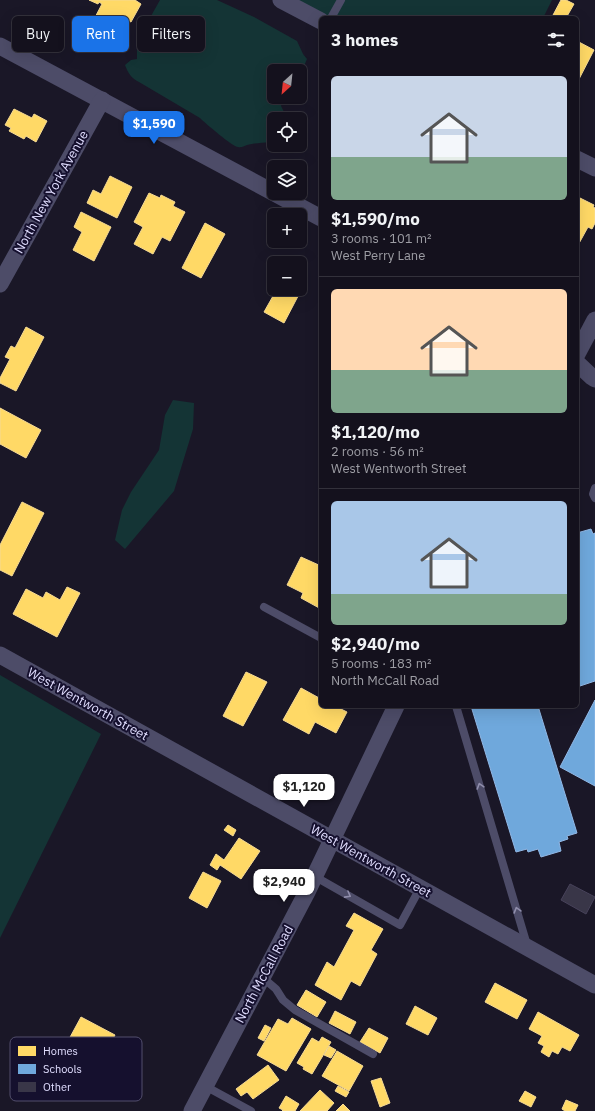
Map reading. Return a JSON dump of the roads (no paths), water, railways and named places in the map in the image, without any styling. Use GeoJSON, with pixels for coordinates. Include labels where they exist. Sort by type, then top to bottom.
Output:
{"type":"FeatureCollection","features":[{"type":"Feature","properties":{"kind":"street"},"geometry":{"type":"LineString","coordinates":[[281,0],[319,20]]}},
{"type":"Feature","properties":{"kind":"street"},"geometry":{"type":"LineString","coordinates":[[0,46],[319,217]]}},
{"type":"Feature","properties":{"kind":"street","name":"North New York Avenue"},"geometry":{"type":"LineString","coordinates":[[0,284],[102,100]]}},
{"type":"Feature","properties":{"kind":"street"},"geometry":{"type":"LineString","coordinates":[[579,160],[595,168]]}},
{"type":"Feature","properties":{"kind":"street"},"geometry":{"type":"LineString","coordinates":[[579,350],[595,320]]}},
{"type":"Feature","properties":{"kind":"street"},"geometry":{"type":"LineString","coordinates":[[579,365],[595,379]]}},
{"type":"Feature","properties":{"kind":"street","name":"West Wentworth Street"},"geometry":{"type":"LineString","coordinates":[[0,655],[595,985]]}},
{"type":"Feature","properties":{"kind":"street","name":"North McCall Road"},"geometry":{"type":"LineString","coordinates":[[192,1111],[314,876],[395,708]]}},
{"type":"Feature","properties":{"kind":"lane"},"geometry":{"type":"LineString","coordinates":[[333,16],[341,0]]}},
{"type":"Feature","properties":{"kind":"lane"},"geometry":{"type":"LineString","coordinates":[[595,488],[593,494],[595,498]]}},
{"type":"Feature","properties":{"kind":"lane"},"geometry":{"type":"LineString","coordinates":[[264,607],[319,637]]}},
{"type":"Feature","properties":{"kind":"lane"},"geometry":{"type":"LineString","coordinates":[[457,708],[528,948]]}},
{"type":"Feature","properties":{"kind":"lane"},"geometry":{"type":"LineString","coordinates":[[314,876],[400,925],[420,888]]}},
{"type":"Feature","properties":{"kind":"lane"},"geometry":{"type":"LineString","coordinates":[[262,977],[276,989],[283,1000],[295,1010],[373,1054]]}},
{"type":"Feature","properties":{"kind":"lane"},"geometry":{"type":"LineString","coordinates":[[205,1086],[251,1111]]}}]}
